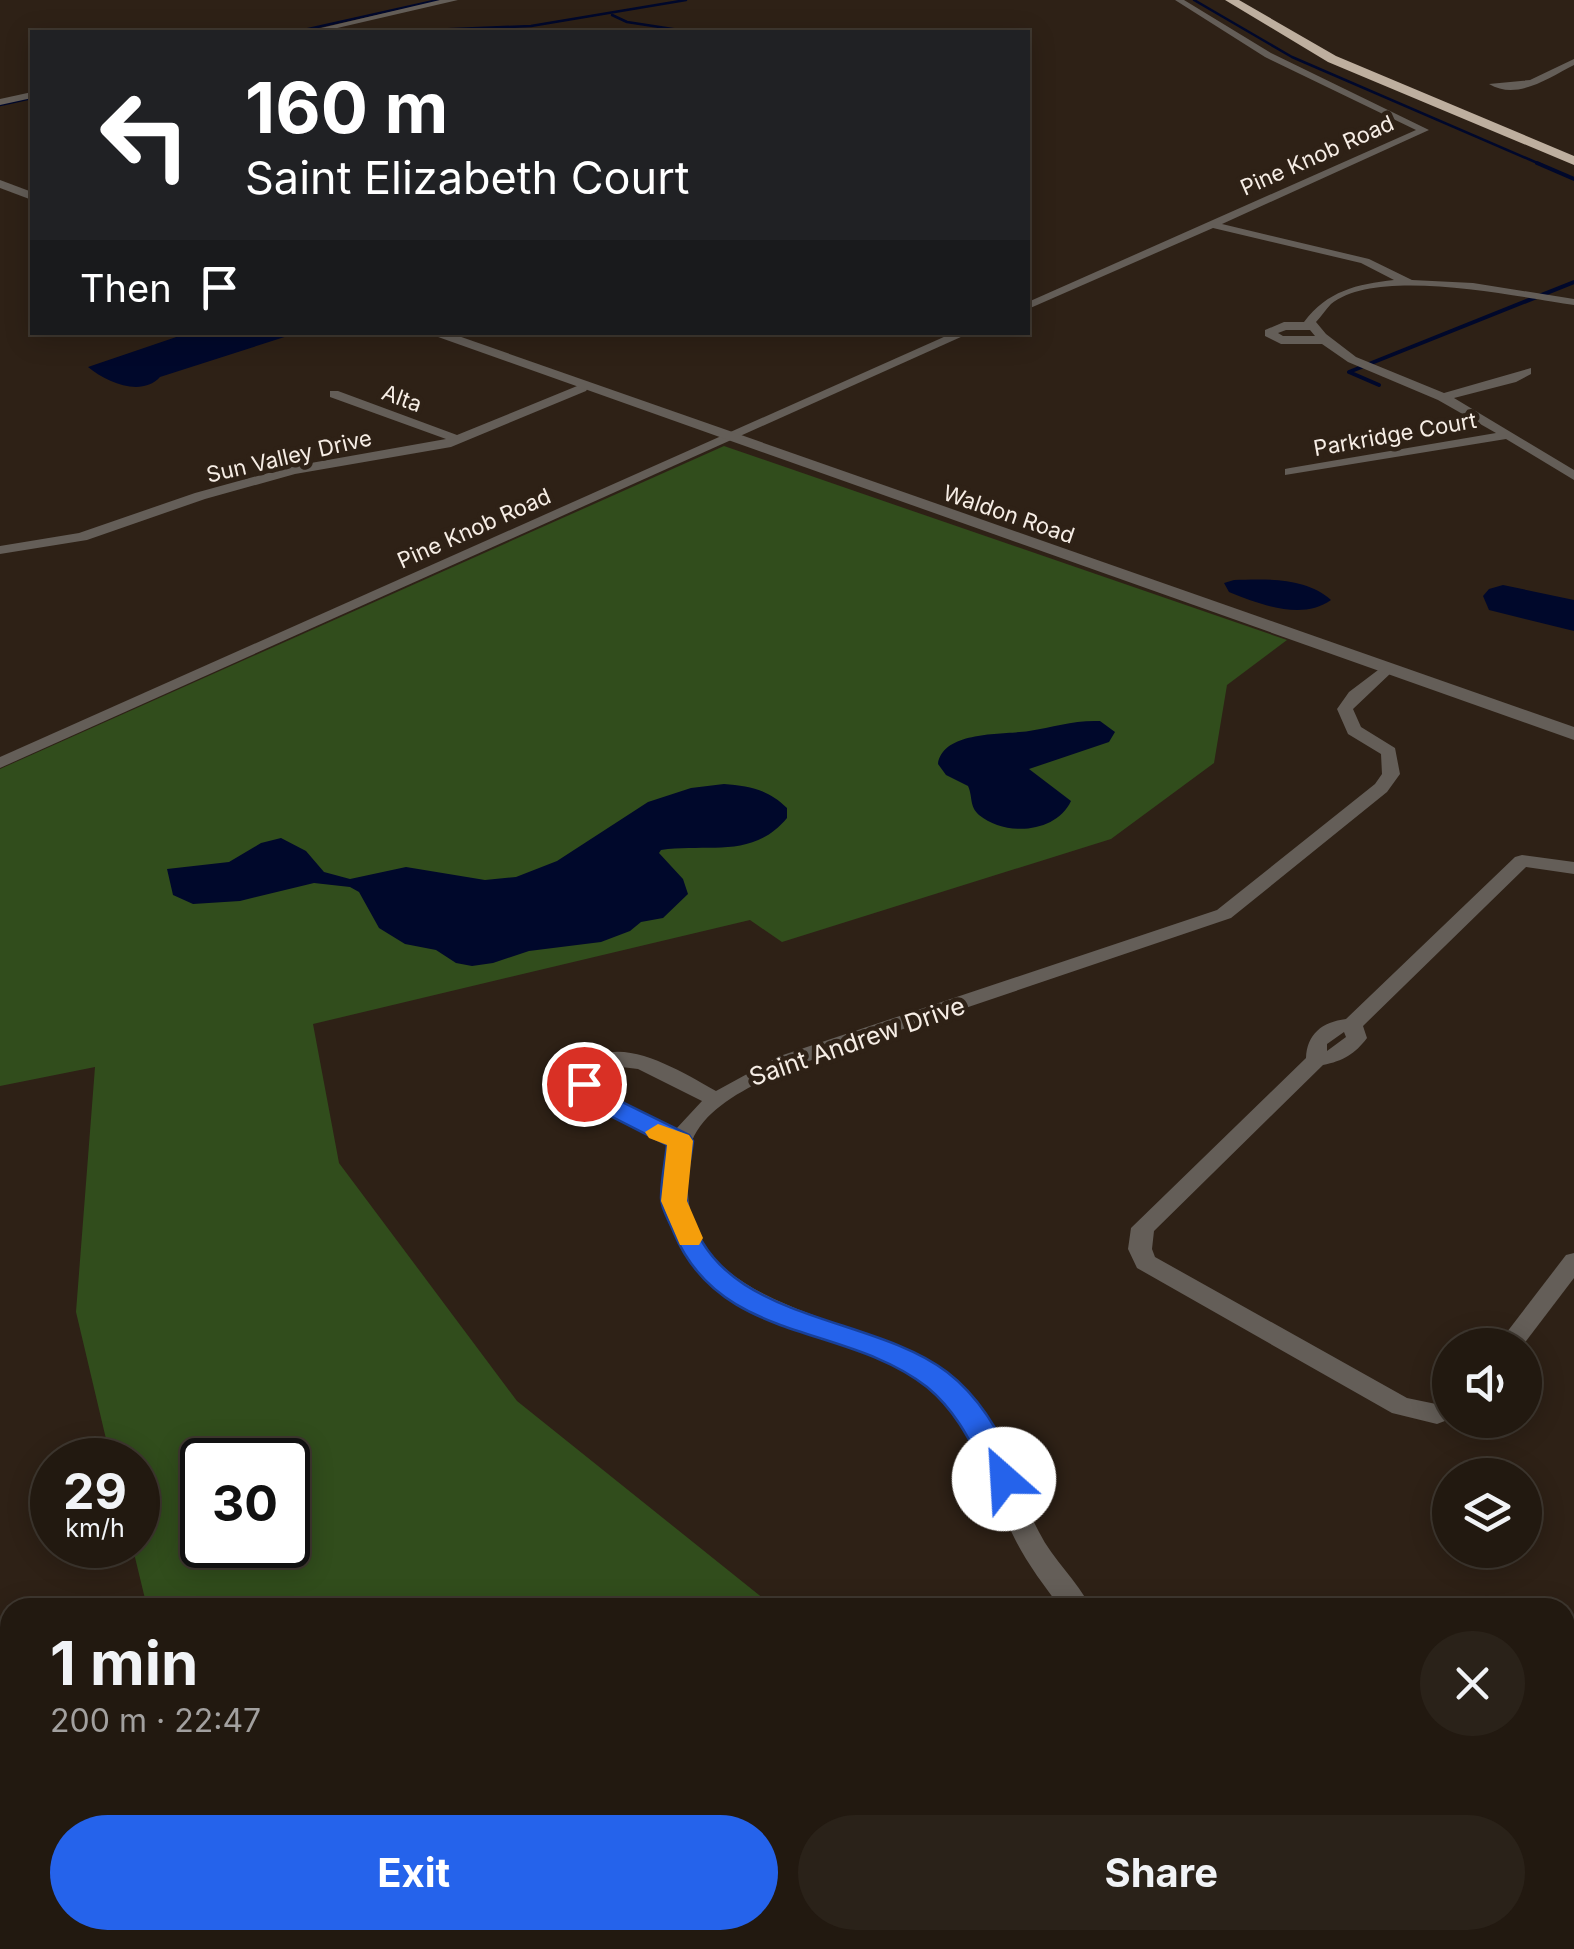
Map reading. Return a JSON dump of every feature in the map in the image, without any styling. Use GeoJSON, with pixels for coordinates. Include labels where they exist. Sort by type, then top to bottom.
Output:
{"type":"FeatureCollection","features":[{"type":"Feature","properties":{"kind":"highway"},"geometry":{"type":"LineString","coordinates":[[1231,0],[1332,59],[1574,161]]}},
{"type":"Feature","properties":{"kind":"highway"},"geometry":{"type":"LineString","coordinates":[[1262,0],[1362,56],[1557,137]]}},
{"type":"Feature","properties":{"kind":"street"},"geometry":{"type":"LineString","coordinates":[[317,30],[452,0]]}},
{"type":"Feature","properties":{"kind":"street","name":"Pine Knob Road"},"geometry":{"type":"LineString","coordinates":[[1030,305],[1424,130],[1268,55],[1179,0]]}},
{"type":"Feature","properties":{"kind":"street"},"geometry":{"type":"LineString","coordinates":[[1528,82],[1574,62]]}},
{"type":"Feature","properties":{"kind":"street"},"geometry":{"type":"LineString","coordinates":[[0,102],[30,95]]}},
{"type":"Feature","properties":{"kind":"street"},"geometry":{"type":"LineString","coordinates":[[0,184],[30,195]]}},
{"type":"Feature","properties":{"kind":"street"},"geometry":{"type":"LineString","coordinates":[[1214,225],[1365,261],[1410,283]]}},
{"type":"Feature","properties":{"kind":"street"},"geometry":{"type":"LineString","coordinates":[[1312,326],[1315,312],[1341,295],[1410,283],[1574,302]]}},
{"type":"Feature","properties":{"kind":"street"},"geometry":{"type":"LineString","coordinates":[[1324,340],[1280,340],[1269,333],[1284,326],[1312,326],[1339,352],[1443,397],[1574,476]]}},
{"type":"Feature","properties":{"kind":"street","name":"Waldon Road"},"geometry":{"type":"LineString","coordinates":[[438,335],[727,440],[1574,734]]}},
{"type":"Feature","properties":{"kind":"street","name":"Pine Knob Road"},"geometry":{"type":"LineString","coordinates":[[0,763],[959,335]]}},
{"type":"Feature","properties":{"kind":"street"},"geometry":{"type":"LineString","coordinates":[[1443,397],[1512,379],[1527,371]]}},
{"type":"Feature","properties":{"kind":"street","name":"Sun Valley Drive"},"geometry":{"type":"LineString","coordinates":[[0,550],[82,537],[200,496],[294,470],[456,440],[582,388]]}},
{"type":"Feature","properties":{"kind":"street","name":"Alta"},"geometry":{"type":"LineString","coordinates":[[334,394],[456,440]]}},
{"type":"Feature","properties":{"kind":"street","name":"Parkridge Court"},"geometry":{"type":"LineString","coordinates":[[1290,472],[1507,435]]}},
{"type":"Feature","properties":{"kind":"street","name":"Saint Andrew Drive"},"geometry":{"type":"LineString","coordinates":[[680,1141],[717,1100],[740,1082],[787,1061],[1224,914],[1381,788],[1391,774],[1389,752],[1354,730],[1345,709],[1355,695],[1386,669]]}},
{"type":"Feature","properties":{"kind":"street"},"geometry":{"type":"LineString","coordinates":[[1432,1413],[1401,1406],[1144,1262],[1140,1248],[1143,1228],[1316,1060],[1316,1042],[1334,1027],[1352,1025],[1522,861],[1574,868]]}},
{"type":"Feature","properties":{"kind":"street"},"geometry":{"type":"LineString","coordinates":[[717,1100],[639,1059],[621,1057],[598,1066],[587,1075],[584,1084],[595,1098],[680,1141],[674,1201],[693,1246],[721,1280],[762,1309],[900,1356],[936,1379],[961,1402],[993,1450],[1026,1536],[1070,1598]]}},
{"type":"Feature","properties":{"kind":"street"},"geometry":{"type":"LineString","coordinates":[[1522,1328],[1574,1261]]}},
{"type":"Feature","properties":{"kind":"green space"},"geometry":{"type":"Polygon","coordinates":[[[724,446],[1287,640],[1227,685],[1214,763],[1111,839],[782,942],[750,920],[313,1024],[339,1163],[517,1401],[763,1598],[145,1598],[138,1568],[160,1568],[160,1438],[106,1438],[76,1312],[95,1067],[0,1086],[0,769],[724,446]]]}},
{"type":"Feature","properties":{"kind":"water"},"geometry":{"type":"Polygon","coordinates":[[[182,335],[291,335],[160,377],[144,386],[124,386],[88,367],[182,335]]]}},
{"type":"Feature","properties":{"kind":"water"},"geometry":{"type":"Polygon","coordinates":[[[1224,583],[1297,583],[1331,600],[1307,609],[1280,608],[1229,592],[1224,583]]]}},
{"type":"Feature","properties":{"kind":"water"},"geometry":{"type":"Polygon","coordinates":[[[1503,585],[1574,600],[1574,631],[1489,610],[1483,596],[1489,589],[1503,585]]]}},
{"type":"Feature","properties":{"kind":"water"},"geometry":{"type":"Polygon","coordinates":[[[1100,721],[1115,732],[1109,742],[1029,769],[1071,801],[1064,812],[1042,825],[1016,829],[990,822],[974,808],[968,786],[946,775],[938,764],[951,745],[976,736],[1100,721]]]}},
{"type":"Feature","properties":{"kind":"water"},"geometry":{"type":"Polygon","coordinates":[[[724,784],[750,787],[773,797],[787,808],[787,818],[759,840],[744,845],[661,850],[659,853],[683,879],[688,894],[663,918],[641,922],[630,931],[601,942],[529,951],[493,963],[456,963],[436,950],[405,944],[379,928],[359,892],[350,887],[314,883],[240,901],[193,904],[173,895],[167,869],[229,862],[261,843],[281,838],[306,851],[324,872],[350,879],[406,867],[485,880],[516,877],[557,861],[648,802],[691,788],[724,784]]]}},
{"type":"Feature","properties":{"kind":"waterway"},"geometry":{"type":"LineString","coordinates":[[304,30],[438,0]]}},
{"type":"Feature","properties":{"kind":"waterway"},"geometry":{"type":"LineString","coordinates":[[430,30],[531,26],[686,0]]}},
{"type":"Feature","properties":{"kind":"waterway"},"geometry":{"type":"LineString","coordinates":[[1194,0],[1292,57],[1542,165]]}},
{"type":"Feature","properties":{"kind":"waterway"},"geometry":{"type":"LineString","coordinates":[[612,15],[627,22],[679,30]]}},
{"type":"Feature","properties":{"kind":"waterway"},"geometry":{"type":"LineString","coordinates":[[0,105],[30,98]]}},
{"type":"Feature","properties":{"kind":"waterway"},"geometry":{"type":"LineString","coordinates":[[1537,163],[1574,179]]}},
{"type":"Feature","properties":{"kind":"waterway"},"geometry":{"type":"LineString","coordinates":[[1379,385],[1349,372],[1574,282]]}},
{"type":"Feature","properties":{"kind":"slow traffic"},"geometry":{"type":"LineString","coordinates":[[658,1132],[680,1141],[674,1201],[690,1238]]}},
{"type":"Feature","properties":{"kind":"route"},"geometry":{"type":"LineString","coordinates":[[584,1084],[595,1098],[680,1141],[674,1201],[693,1246],[721,1280],[762,1309],[900,1356],[936,1379],[961,1402],[993,1450],[1004,1479]]}}]}
